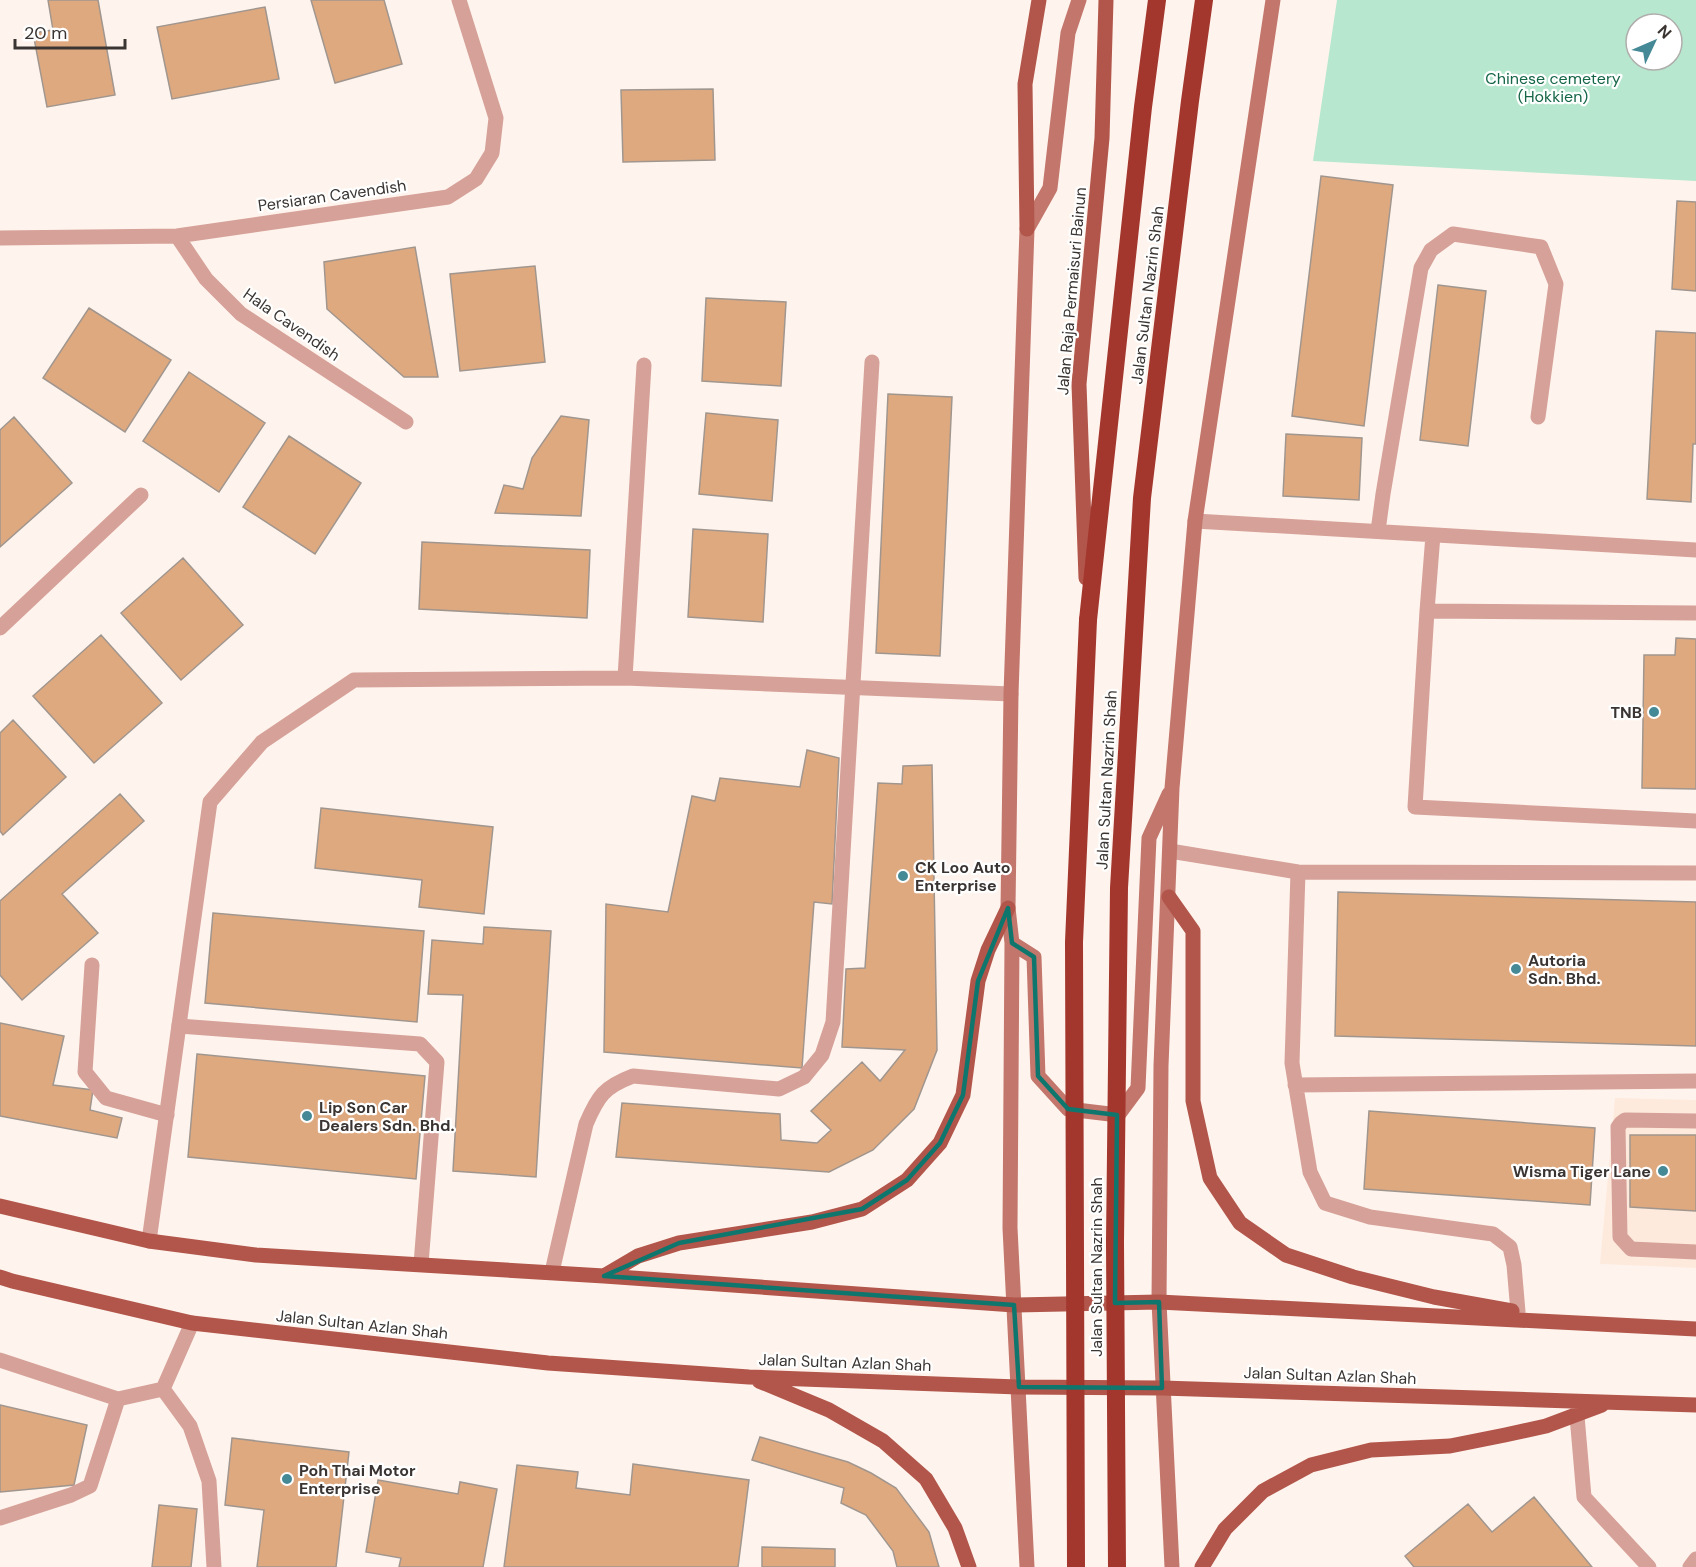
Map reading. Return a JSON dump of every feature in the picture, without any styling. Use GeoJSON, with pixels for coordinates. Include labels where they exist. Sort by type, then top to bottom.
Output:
{"type":"FeatureCollection","features":[{"type":"Feature","properties":{"kind":"highway","name":"Jalan Sultan Nazrin Shah"},"geometry":{"type":"LineString","coordinates":[[1076,1567],[1074,942],[1088,620],[1141,119],[1157,0]]}},
{"type":"Feature","properties":{"kind":"highway","name":"Jalan Sultan Nazrin Shah"},"geometry":{"type":"LineString","coordinates":[[1117,1567],[1115,1230],[1119,888],[1142,498],[1204,0]]}},
{"type":"Feature","properties":{"kind":"main road"},"geometry":{"type":"LineString","coordinates":[[1027,229],[1024,84],[1039,0]]}},
{"type":"Feature","properties":{"kind":"main road","name":"Jalan Raja Permaisuri Bainun"},"geometry":{"type":"LineString","coordinates":[[1088,620],[1079,384],[1102,138],[1106,0]]}},
{"type":"Feature","properties":{"kind":"main road"},"geometry":{"type":"LineString","coordinates":[[1169,897],[1193,931],[1193,1101],[1210,1178],[1240,1223],[1286,1256],[1353,1277],[1434,1297],[1574,1322]]}},
{"type":"Feature","properties":{"kind":"main road"},"geometry":{"type":"LineString","coordinates":[[604,1276],[638,1256],[679,1242],[812,1222],[862,1209],[907,1180],[940,1143],[963,1095],[978,981],[988,950],[1008,908]]}},
{"type":"Feature","properties":{"kind":"main road"},"geometry":{"type":"LineString","coordinates":[[0,1206],[149,1241],[256,1255],[552,1272],[1014,1305],[1159,1302],[1696,1329]]}},
{"type":"Feature","properties":{"kind":"main road","name":"Jalan Sultan Azlan Shah"},"geometry":{"type":"LineString","coordinates":[[0,1277],[192,1323],[548,1363],[749,1377],[1018,1387],[1162,1388],[1696,1405]]}},
{"type":"Feature","properties":{"kind":"main road"},"geometry":{"type":"LineString","coordinates":[[749,1377],[829,1410],[883,1441],[926,1479],[955,1528],[969,1567]]}},
{"type":"Feature","properties":{"kind":"main road"},"geometry":{"type":"LineString","coordinates":[[1202,1567],[1225,1529],[1263,1491],[1311,1465],[1371,1450],[1450,1446],[1546,1426],[1577,1416],[1607,1402]]}},
{"type":"Feature","properties":{"kind":"street","name":"Persiaran Cavendish"},"geometry":{"type":"LineString","coordinates":[[0,238],[177,236],[448,196],[476,179],[492,153],[496,118],[459,0]]}},
{"type":"Feature","properties":{"kind":"street"},"geometry":{"type":"LineString","coordinates":[[1027,1567],[1010,1228],[1012,943],[1008,908],[1011,694],[1027,229],[1050,188],[1068,33],[1079,0]]}},
{"type":"Feature","properties":{"kind":"street"},"geometry":{"type":"LineString","coordinates":[[1172,1567],[1159,1302],[1161,1066],[1172,788],[1195,521],[1273,0]]}},
{"type":"Feature","properties":{"kind":"street"},"geometry":{"type":"LineString","coordinates":[[1378,531],[1421,268],[1431,249],[1453,234],[1541,246],[1556,284],[1538,417]]}},
{"type":"Feature","properties":{"kind":"street","name":"Hala Cavendish"},"geometry":{"type":"LineString","coordinates":[[177,236],[206,279],[241,314],[406,422]]}},
{"type":"Feature","properties":{"kind":"street"},"geometry":{"type":"LineString","coordinates":[[552,1272],[586,1124],[596,1101],[614,1083],[633,1076],[780,1089],[804,1077],[822,1055],[833,1022],[872,362]]}},
{"type":"Feature","properties":{"kind":"street"},"geometry":{"type":"LineString","coordinates":[[625,678],[644,365]]}},
{"type":"Feature","properties":{"kind":"street"},"geometry":{"type":"LineString","coordinates":[[0,628],[141,495]]}},
{"type":"Feature","properties":{"kind":"street"},"geometry":{"type":"LineString","coordinates":[[1195,521],[1696,550]]}},
{"type":"Feature","properties":{"kind":"street"},"geometry":{"type":"LineString","coordinates":[[1433,535],[1415,807],[1696,821]]}},
{"type":"Feature","properties":{"kind":"street"},"geometry":{"type":"LineString","coordinates":[[1427,611],[1696,613]]}},
{"type":"Feature","properties":{"kind":"street"},"geometry":{"type":"LineString","coordinates":[[149,1241],[210,802],[262,742],[354,680],[625,678],[1011,694]]}},
{"type":"Feature","properties":{"kind":"street"},"geometry":{"type":"LineString","coordinates":[[1012,943],[1034,957],[1038,1076],[1068,1109],[1118,1115],[1138,1088],[1149,838],[1172,788]]}},
{"type":"Feature","properties":{"kind":"street"},"geometry":{"type":"LineString","coordinates":[[1170,851],[1298,872],[1696,873]]}},
{"type":"Feature","properties":{"kind":"street"},"geometry":{"type":"LineString","coordinates":[[1298,872],[1292,1062],[1310,1172],[1325,1203],[1370,1217],[1493,1234],[1510,1247],[1518,1312]]}},
{"type":"Feature","properties":{"kind":"street"},"geometry":{"type":"LineString","coordinates":[[92,965],[85,1072],[106,1098],[167,1115]]}},
{"type":"Feature","properties":{"kind":"street"},"geometry":{"type":"LineString","coordinates":[[179,1026],[420,1044],[437,1062],[421,1264]]}},
{"type":"Feature","properties":{"kind":"street"},"geometry":{"type":"LineString","coordinates":[[1295,1085],[1696,1081]]}},
{"type":"Feature","properties":{"kind":"street"},"geometry":{"type":"LineString","coordinates":[[1696,1121],[1625,1120],[1618,1127],[1620,1237],[1631,1249],[1696,1252]]}},
{"type":"Feature","properties":{"kind":"street"},"geometry":{"type":"LineString","coordinates":[[163,1389],[192,1323]]}},
{"type":"Feature","properties":{"kind":"street"},"geometry":{"type":"LineString","coordinates":[[0,1360],[117,1399],[163,1389]]}},
{"type":"Feature","properties":{"kind":"street"},"geometry":{"type":"LineString","coordinates":[[163,1389],[190,1426],[209,1481],[214,1567]]}},
{"type":"Feature","properties":{"kind":"street"},"geometry":{"type":"LineString","coordinates":[[0,1518],[71,1495],[90,1486],[117,1399]]}},
{"type":"Feature","properties":{"kind":"street"},"geometry":{"type":"LineString","coordinates":[[1577,1416],[1584,1497],[1649,1567]]}},
{"type":"Feature","properties":{"kind":"street"},"geometry":{"type":"LineString","coordinates":[[1690,1567],[1696,1559]]}},
{"type":"Feature","properties":{"kind":"highlighted area"},"geometry":{"type":"Polygon","coordinates":[[[1008,908],[1012,943],[1034,957],[1038,1076],[1068,1109],[1117,1115],[1115,1303],[1159,1302],[1162,1388],[1019,1387],[1014,1305],[604,1276],[679,1243],[862,1209],[907,1180],[940,1143],[963,1095],[978,981],[1008,908]]]}},
{"type":"Feature","properties":{"kind":"shaded area","name":"Wisma Tiger Lane"},"geometry":{"type":"Polygon","coordinates":[[[1615,1098],[1696,1100],[1696,1268],[1600,1264],[1615,1098]]]}},
{"type":"Feature","properties":{"kind":"green space","name":"Chinese cemetery (Hokkien)"},"geometry":{"type":"Polygon","coordinates":[[[1337,0],[1696,0],[1696,181],[1313,161],[1337,0]]]}},
{"type":"Feature","properties":{"kind":"building"},"geometry":{"type":"Polygon","coordinates":[[[48,0],[98,0],[115,95],[47,107],[33,33],[53,30],[48,0]]]}},
{"type":"Feature","properties":{"kind":"building"},"geometry":{"type":"Polygon","coordinates":[[[311,0],[384,0],[402,64],[335,83],[311,0]]]}},
{"type":"Feature","properties":{"kind":"building"},"geometry":{"type":"Polygon","coordinates":[[[265,7],[279,79],[172,99],[157,27],[265,7]]]}},
{"type":"Feature","properties":{"kind":"building"},"geometry":{"type":"Polygon","coordinates":[[[713,89],[715,160],[623,162],[621,90],[713,89]]]}},
{"type":"Feature","properties":{"kind":"building"},"geometry":{"type":"Polygon","coordinates":[[[1321,176],[1393,185],[1364,426],[1292,416],[1321,176]]]}},
{"type":"Feature","properties":{"kind":"building"},"geometry":{"type":"Polygon","coordinates":[[[1677,201],[1696,202],[1696,291],[1672,289],[1677,201]]]}},
{"type":"Feature","properties":{"kind":"building"},"geometry":{"type":"Polygon","coordinates":[[[415,247],[438,377],[404,377],[327,309],[324,262],[415,247]]]}},
{"type":"Feature","properties":{"kind":"building"},"geometry":{"type":"Polygon","coordinates":[[[535,266],[545,362],[460,371],[450,274],[535,266]]]}},
{"type":"Feature","properties":{"kind":"building"},"geometry":{"type":"Polygon","coordinates":[[[1438,285],[1486,291],[1468,446],[1420,440],[1438,285]]]}},
{"type":"Feature","properties":{"kind":"building"},"geometry":{"type":"Polygon","coordinates":[[[706,298],[786,302],[781,386],[702,381],[706,298]]]}},
{"type":"Feature","properties":{"kind":"building"},"geometry":{"type":"Polygon","coordinates":[[[89,308],[171,360],[125,432],[43,378],[89,308]]]}},
{"type":"Feature","properties":{"kind":"building"},"geometry":{"type":"Polygon","coordinates":[[[1656,331],[1696,333],[1696,444],[1693,444],[1691,502],[1647,499],[1656,331]]]}},
{"type":"Feature","properties":{"kind":"building"},"geometry":{"type":"Polygon","coordinates":[[[189,372],[265,423],[219,492],[143,441],[189,372]]]}},
{"type":"Feature","properties":{"kind":"building"},"geometry":{"type":"Polygon","coordinates":[[[888,394],[952,397],[940,656],[876,653],[888,394]]]}},
{"type":"Feature","properties":{"kind":"building"},"geometry":{"type":"Polygon","coordinates":[[[706,413],[778,420],[772,501],[699,494],[706,413]]]}},
{"type":"Feature","properties":{"kind":"building"},"geometry":{"type":"Polygon","coordinates":[[[561,416],[589,420],[581,516],[495,513],[504,485],[523,489],[532,458],[561,416]]]}},
{"type":"Feature","properties":{"kind":"building"},"geometry":{"type":"Polygon","coordinates":[[[14,417],[72,483],[0,547],[0,430],[14,417]]]}},
{"type":"Feature","properties":{"kind":"building"},"geometry":{"type":"Polygon","coordinates":[[[1286,434],[1362,438],[1359,500],[1283,496],[1286,434]]]}},
{"type":"Feature","properties":{"kind":"building"},"geometry":{"type":"Polygon","coordinates":[[[289,436],[361,483],[315,554],[243,507],[289,436]]]}},
{"type":"Feature","properties":{"kind":"building"},"geometry":{"type":"Polygon","coordinates":[[[693,529],[768,534],[763,622],[688,617],[693,529]]]}},
{"type":"Feature","properties":{"kind":"building"},"geometry":{"type":"Polygon","coordinates":[[[422,542],[590,550],[587,618],[419,609],[422,542]]]}},
{"type":"Feature","properties":{"kind":"building"},"geometry":{"type":"Polygon","coordinates":[[[183,558],[243,625],[181,680],[121,613],[183,558]]]}},
{"type":"Feature","properties":{"kind":"building"},"geometry":{"type":"Polygon","coordinates":[[[101,635],[162,703],[94,763],[33,696],[101,635]]]}},
{"type":"Feature","properties":{"kind":"building"},"geometry":{"type":"Polygon","coordinates":[[[1676,638],[1696,639],[1696,789],[1642,788],[1644,655],[1675,655],[1676,638]]]}},
{"type":"Feature","properties":{"kind":"building"},"geometry":{"type":"Polygon","coordinates":[[[13,720],[66,777],[3,835],[0,831],[0,733],[13,720]]]}},
{"type":"Feature","properties":{"kind":"building"},"geometry":{"type":"Polygon","coordinates":[[[807,750],[839,758],[832,904],[814,902],[802,1068],[604,1052],[606,904],[668,912],[692,796],[715,801],[720,778],[800,787],[807,750]]]}},
{"type":"Feature","properties":{"kind":"building","name":"CK Loo Auto Enterprise"},"geometry":{"type":"Polygon","coordinates":[[[932,765],[937,1050],[914,1109],[873,1150],[829,1172],[616,1157],[622,1103],[780,1114],[781,1140],[817,1143],[831,1130],[811,1111],[862,1062],[880,1081],[905,1050],[842,1047],[846,969],[865,968],[878,783],[902,784],[903,766],[932,765]]]}},
{"type":"Feature","properties":{"kind":"building"},"geometry":{"type":"Polygon","coordinates":[[[120,794],[144,821],[62,894],[98,933],[22,1000],[0,975],[0,901],[120,794]]]}},
{"type":"Feature","properties":{"kind":"building"},"geometry":{"type":"Polygon","coordinates":[[[321,808],[493,827],[484,914],[419,907],[422,880],[315,868],[321,808]]]}},
{"type":"Feature","properties":{"kind":"building","name":"Autoria Sdn. Bhd."},"geometry":{"type":"Polygon","coordinates":[[[1338,892],[1696,902],[1696,1046],[1335,1036],[1338,892]]]}},
{"type":"Feature","properties":{"kind":"building"},"geometry":{"type":"Polygon","coordinates":[[[213,913],[424,931],[417,1022],[205,1003],[213,913]]]}},
{"type":"Feature","properties":{"kind":"building"},"geometry":{"type":"Polygon","coordinates":[[[484,927],[551,931],[536,1177],[453,1171],[463,995],[428,994],[432,940],[483,944],[484,927]]]}},
{"type":"Feature","properties":{"kind":"building"},"geometry":{"type":"Polygon","coordinates":[[[0,1023],[64,1036],[53,1085],[93,1090],[90,1110],[122,1118],[117,1138],[0,1116],[0,1023]]]}},
{"type":"Feature","properties":{"kind":"building","name":"Lip Son Car Dealers Sdn. Bhd."},"geometry":{"type":"Polygon","coordinates":[[[197,1054],[425,1076],[416,1179],[188,1157],[197,1054]]]}},
{"type":"Feature","properties":{"kind":"building"},"geometry":{"type":"Polygon","coordinates":[[[1369,1111],[1595,1128],[1590,1205],[1364,1189],[1369,1111]]]}},
{"type":"Feature","properties":{"kind":"building","name":"Wisma Tiger Lane"},"geometry":{"type":"Polygon","coordinates":[[[1630,1135],[1696,1135],[1696,1211],[1630,1207],[1630,1135]]]}},
{"type":"Feature","properties":{"kind":"building"},"geometry":{"type":"Polygon","coordinates":[[[0,1405],[87,1425],[74,1485],[0,1492],[0,1405]]]}},
{"type":"Feature","properties":{"kind":"building"},"geometry":{"type":"Polygon","coordinates":[[[760,1437],[848,1462],[896,1488],[929,1532],[939,1567],[897,1567],[893,1551],[866,1515],[841,1503],[844,1488],[752,1460],[760,1437]]]}},
{"type":"Feature","properties":{"kind":"building","name":"Poh Thai Motor Enterprise"},"geometry":{"type":"Polygon","coordinates":[[[232,1438],[349,1452],[336,1567],[257,1567],[264,1510],[225,1505],[232,1438]]]}},
{"type":"Feature","properties":{"kind":"building"},"geometry":{"type":"Polygon","coordinates":[[[633,1464],[749,1480],[738,1567],[504,1567],[517,1465],[578,1472],[576,1488],[630,1495],[633,1464]]]}},
{"type":"Feature","properties":{"kind":"building"},"geometry":{"type":"Polygon","coordinates":[[[378,1480],[458,1494],[460,1482],[497,1489],[483,1567],[399,1567],[401,1558],[366,1552],[378,1480]]]}},
{"type":"Feature","properties":{"kind":"building"},"geometry":{"type":"Polygon","coordinates":[[[1534,1497],[1592,1567],[1414,1567],[1405,1556],[1468,1504],[1492,1532],[1534,1497]]]}},
{"type":"Feature","properties":{"kind":"building"},"geometry":{"type":"Polygon","coordinates":[[[159,1505],[197,1509],[191,1567],[152,1567],[159,1505]]]}},
{"type":"Feature","properties":{"kind":"building"},"geometry":{"type":"Polygon","coordinates":[[[762,1547],[835,1549],[835,1567],[762,1567],[762,1547]]]}},
{"type":"Feature","properties":{"kind":"place","name":"TNB"},"geometry":{"type":"Point","coordinates":[1654,712]}},
{"type":"Feature","properties":{"kind":"place","name":"CK Loo Auto Enterprise"},"geometry":{"type":"Point","coordinates":[903,876]}},
{"type":"Feature","properties":{"kind":"place","name":"Autoria Sdn. Bhd."},"geometry":{"type":"Point","coordinates":[1516,969]}},
{"type":"Feature","properties":{"kind":"place","name":"Lip Son Car Dealers Sdn. Bhd."},"geometry":{"type":"Point","coordinates":[307,1116]}},
{"type":"Feature","properties":{"kind":"place","name":"Wisma Tiger Lane"},"geometry":{"type":"Point","coordinates":[1663,1171]}},
{"type":"Feature","properties":{"kind":"place","name":"Poh Thai Motor Enterprise"},"geometry":{"type":"Point","coordinates":[287,1479]}}]}
